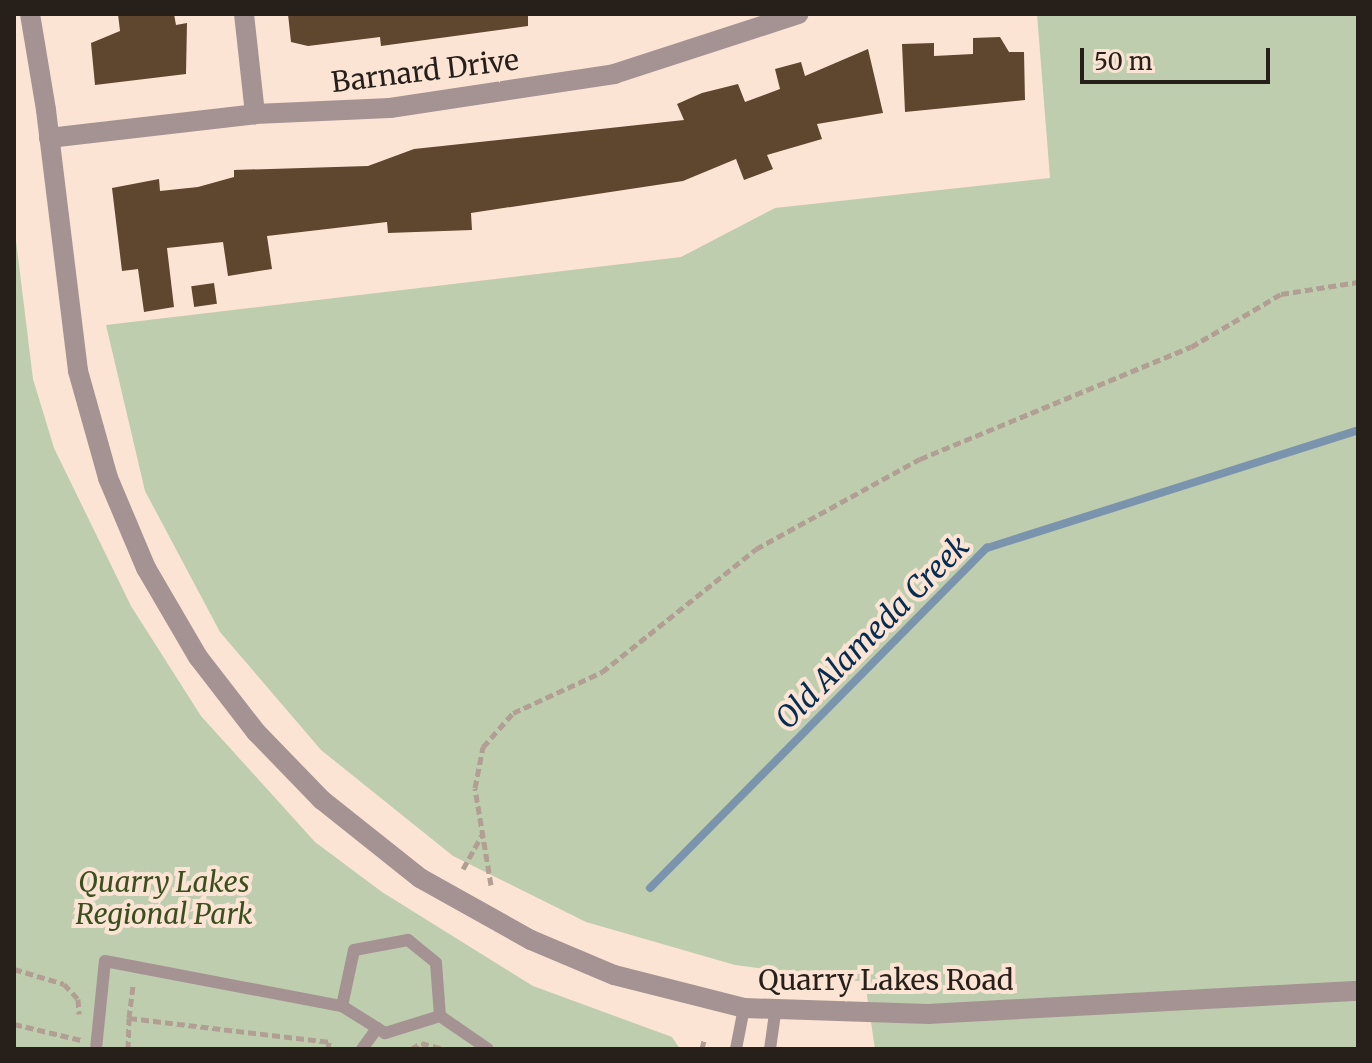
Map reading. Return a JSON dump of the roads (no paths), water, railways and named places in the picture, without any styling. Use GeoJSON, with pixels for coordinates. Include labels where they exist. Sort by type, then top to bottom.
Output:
{"type":"FeatureCollection","features":[{"type":"Feature","properties":{"kind":"street","name":"Quarry Lakes Road"},"geometry":{"type":"LineString","coordinates":[[30,14],[46,110],[68,316],[108,478],[169,612],[225,695],[322,800],[455,900],[614,975],[744,1008],[775,1012],[928,1014],[1358,991]]}},
{"type":"Feature","properties":{"kind":"street"},"geometry":{"type":"LineString","coordinates":[[244,14],[255,114]]}},
{"type":"Feature","properties":{"kind":"street","name":"Barnard Drive"},"geometry":{"type":"LineString","coordinates":[[49,138],[255,114],[390,108],[614,74],[799,14]]}},
{"type":"Feature","properties":{"kind":"lane"},"geometry":{"type":"LineString","coordinates":[[342,1006],[354,950],[408,940],[436,963],[440,1016]]}},
{"type":"Feature","properties":{"kind":"lane"},"geometry":{"type":"LineString","coordinates":[[96,1047],[105,961],[342,1006],[385,1033],[440,1016]]}},
{"type":"Feature","properties":{"kind":"lane"},"geometry":{"type":"LineString","coordinates":[[736,1049],[744,1008]]}},
{"type":"Feature","properties":{"kind":"lane"},"geometry":{"type":"LineString","coordinates":[[770,1049],[775,1012]]}},
{"type":"Feature","properties":{"kind":"lane"},"geometry":{"type":"LineString","coordinates":[[440,1016],[488,1049]]}},
{"type":"Feature","properties":{"kind":"lane"},"geometry":{"type":"LineString","coordinates":[[362,1049],[377,1028]]}},
{"type":"Feature","properties":{"kind":"waterway","name":"Old Alameda Creek"},"geometry":{"type":"LineString","coordinates":[[650,888],[987,548],[1358,430]]}},
{"type":"Feature","properties":{"kind":"park label","name":"Quarry Lakes Regional Park"},"geometry":{"type":"Point","coordinates":[164,898]}}]}
